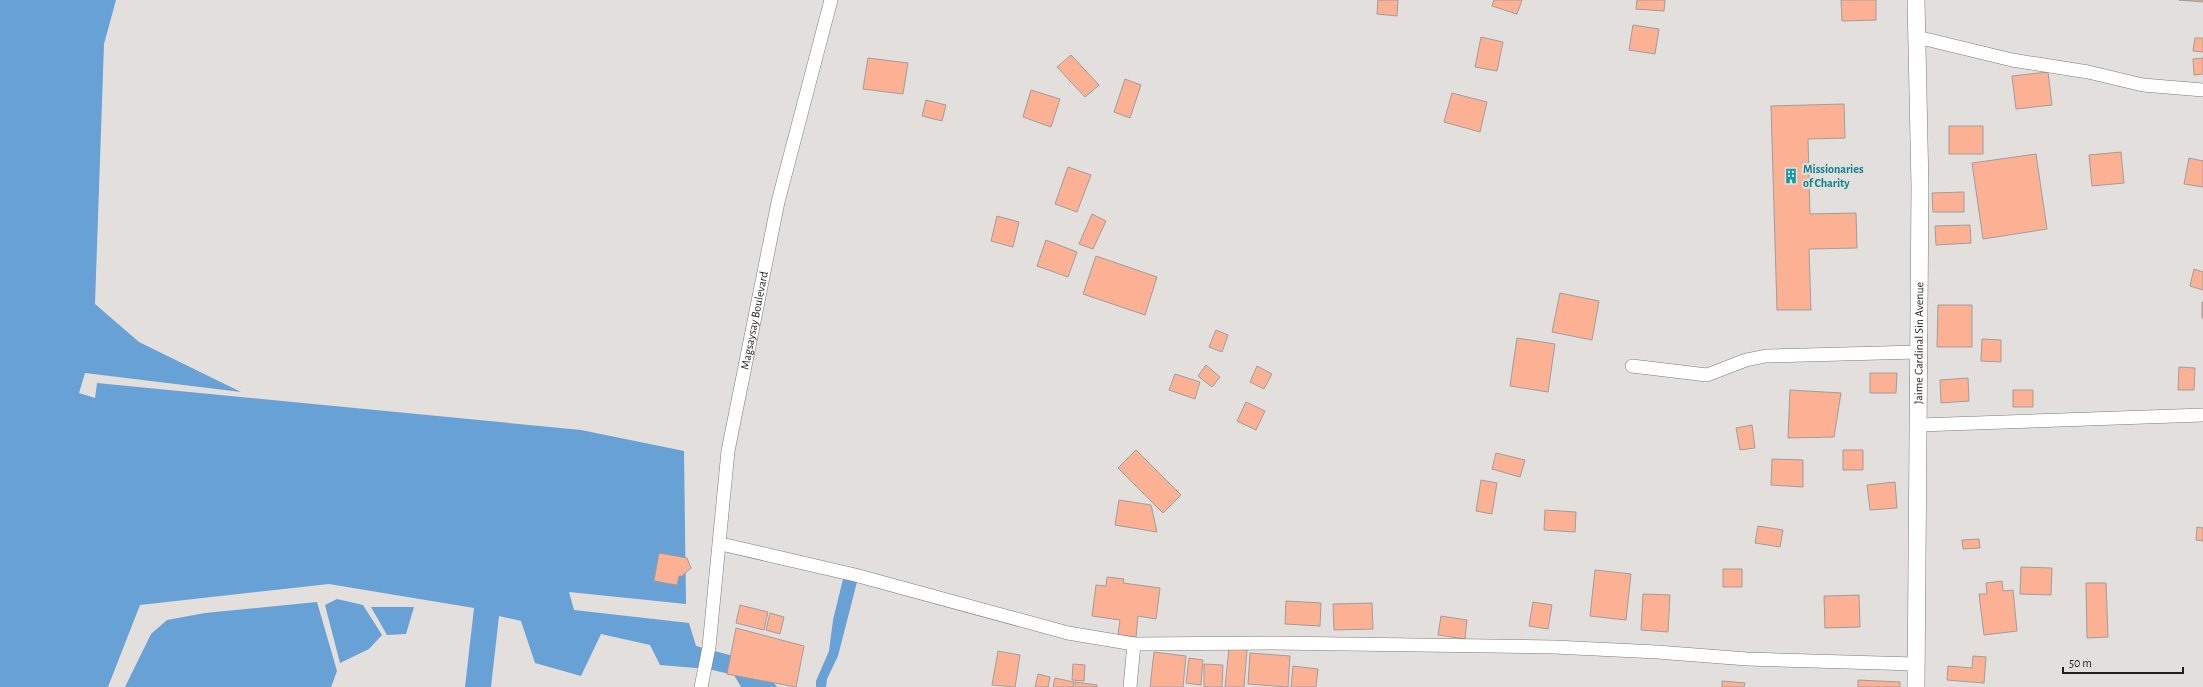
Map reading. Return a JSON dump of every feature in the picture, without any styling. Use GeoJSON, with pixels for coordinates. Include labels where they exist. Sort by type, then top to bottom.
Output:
{"type":"FeatureCollection","features":[{"type":"Feature","properties":{"kind":"street","name":"Magsaysay Boulevard"},"geometry":{"type":"LineString","coordinates":[[701,687],[709,647],[728,451],[778,202],[831,0]]}},
{"type":"Feature","properties":{"kind":"street","name":"Jaime Cardinal Sin Avenue"},"geometry":{"type":"LineString","coordinates":[[1916,0],[1920,186],[1916,687]]}},
{"type":"Feature","properties":{"kind":"street"},"geometry":{"type":"LineString","coordinates":[[1917,37],[2012,60],[2088,72],[2143,85],[2203,90]]}},
{"type":"Feature","properties":{"kind":"street"},"geometry":{"type":"LineString","coordinates":[[1632,366],[1707,375],[1746,360],[1766,356],[1918,352]]}},
{"type":"Feature","properties":{"kind":"street"},"geometry":{"type":"LineString","coordinates":[[1919,425],[2203,415]]}},
{"type":"Feature","properties":{"kind":"street"},"geometry":{"type":"LineString","coordinates":[[720,544],[855,575],[1068,633],[1134,644],[1273,643],[1554,647],[1657,652],[1747,659],[1915,664]]}},
{"type":"Feature","properties":{"kind":"street"},"geometry":{"type":"LineString","coordinates":[[1130,687],[1134,644]]}},
{"type":"Feature","properties":{"kind":"water"},"geometry":{"type":"Polygon","coordinates":[[[0,0],[116,0],[104,44],[95,304],[139,342],[241,392],[85,373],[79,393],[95,398],[97,383],[581,430],[684,451],[686,604],[569,592],[574,610],[689,623],[696,646],[759,663],[777,687],[741,687],[734,675],[708,669],[660,665],[650,645],[601,634],[581,676],[535,663],[521,621],[499,616],[491,687],[465,687],[474,608],[329,584],[140,605],[108,687],[0,687],[0,0]]]}},
{"type":"Feature","properties":{"kind":"water"},"geometry":{"type":"Polygon","coordinates":[[[843,579],[857,582],[838,656],[827,679],[826,687],[816,687],[816,681],[829,651],[833,620],[843,579]]]}},
{"type":"Feature","properties":{"kind":"water"},"geometry":{"type":"Polygon","coordinates":[[[337,599],[363,605],[382,635],[369,649],[340,663],[325,605],[337,599]]]}},
{"type":"Feature","properties":{"kind":"water"},"geometry":{"type":"Polygon","coordinates":[[[317,602],[337,671],[331,687],[125,687],[151,634],[167,620],[205,613],[317,602]]]}},
{"type":"Feature","properties":{"kind":"water"},"geometry":{"type":"Polygon","coordinates":[[[371,607],[414,607],[406,634],[387,635],[371,607]]]}},
{"type":"Feature","properties":{"kind":"building"},"geometry":{"type":"Polygon","coordinates":[[[1378,0],[1398,0],[1397,16],[1377,14],[1378,0]]]}},
{"type":"Feature","properties":{"kind":"building"},"geometry":{"type":"Polygon","coordinates":[[[1494,0],[1522,0],[1517,14],[1492,6],[1494,0]]]}},
{"type":"Feature","properties":{"kind":"building"},"geometry":{"type":"Polygon","coordinates":[[[1637,0],[1665,0],[1664,11],[1636,9],[1637,0]]]}},
{"type":"Feature","properties":{"kind":"building"},"geometry":{"type":"Polygon","coordinates":[[[1841,0],[1876,0],[1876,20],[1842,21],[1841,0]]]}},
{"type":"Feature","properties":{"kind":"building"},"geometry":{"type":"Polygon","coordinates":[[[2179,0],[2203,0],[2203,2],[2179,0]]]}},
{"type":"Feature","properties":{"kind":"building"},"geometry":{"type":"Polygon","coordinates":[[[1633,25],[1659,29],[1655,54],[1629,50],[1633,25]]]}},
{"type":"Feature","properties":{"kind":"building"},"geometry":{"type":"Polygon","coordinates":[[[1481,37],[1503,42],[1497,71],[1475,67],[1481,37]]]}},
{"type":"Feature","properties":{"kind":"building"},"geometry":{"type":"Polygon","coordinates":[[[2195,38],[2203,38],[2203,52],[2193,51],[2195,38]]]}},
{"type":"Feature","properties":{"kind":"building"},"geometry":{"type":"Polygon","coordinates":[[[1071,55],[1099,85],[1085,97],[1057,67],[1071,55]]]}},
{"type":"Feature","properties":{"kind":"building"},"geometry":{"type":"Polygon","coordinates":[[[868,58],[908,63],[903,94],[863,89],[868,58]]]}},
{"type":"Feature","properties":{"kind":"building"},"geometry":{"type":"Polygon","coordinates":[[[2203,58],[2203,74],[2194,75],[2193,59],[2203,58]]]}},
{"type":"Feature","properties":{"kind":"building"},"geometry":{"type":"Polygon","coordinates":[[[2048,72],[2052,105],[2016,109],[2012,76],[2048,72]]]}},
{"type":"Feature","properties":{"kind":"building"},"geometry":{"type":"Polygon","coordinates":[[[1125,79],[1141,85],[1130,118],[1114,112],[1125,79]]]}},
{"type":"Feature","properties":{"kind":"building"},"geometry":{"type":"Polygon","coordinates":[[[1031,90],[1060,99],[1051,127],[1023,117],[1031,90]]]}},
{"type":"Feature","properties":{"kind":"building"},"geometry":{"type":"Polygon","coordinates":[[[1452,93],[1487,102],[1480,132],[1444,122],[1452,93]]]}},
{"type":"Feature","properties":{"kind":"building"},"geometry":{"type":"Polygon","coordinates":[[[926,100],[946,105],[942,121],[922,116],[926,100]]]}},
{"type":"Feature","properties":{"kind":"building","name":"Missionaries of Charity"},"geometry":{"type":"Polygon","coordinates":[[[1844,104],[1845,138],[1808,139],[1810,214],[1856,213],[1857,248],[1809,249],[1811,310],[1777,310],[1771,106],[1844,104]]]}},
{"type":"Feature","properties":{"kind":"building"},"geometry":{"type":"Polygon","coordinates":[[[1949,126],[1983,126],[1983,154],[1949,154],[1949,126]]]}},
{"type":"Feature","properties":{"kind":"building"},"geometry":{"type":"Polygon","coordinates":[[[2121,152],[2124,183],[2092,186],[2089,155],[2121,152]]]}},
{"type":"Feature","properties":{"kind":"building"},"geometry":{"type":"Polygon","coordinates":[[[2036,154],[2047,229],[1983,239],[1972,163],[2036,154]]]}},
{"type":"Feature","properties":{"kind":"building"},"geometry":{"type":"Polygon","coordinates":[[[2189,158],[2203,161],[2203,187],[2184,184],[2189,158]]]}},
{"type":"Feature","properties":{"kind":"building"},"geometry":{"type":"Polygon","coordinates":[[[1068,167],[1091,175],[1077,212],[1055,204],[1068,167]]]}},
{"type":"Feature","properties":{"kind":"building"},"geometry":{"type":"Polygon","coordinates":[[[1964,192],[1964,212],[1933,212],[1932,193],[1964,192]]]}},
{"type":"Feature","properties":{"kind":"building"},"geometry":{"type":"Polygon","coordinates":[[[1092,214],[1106,221],[1093,249],[1079,244],[1092,214]]]}},
{"type":"Feature","properties":{"kind":"building"},"geometry":{"type":"Polygon","coordinates":[[[997,216],[1019,222],[1013,247],[991,241],[997,216]]]}},
{"type":"Feature","properties":{"kind":"building"},"geometry":{"type":"Polygon","coordinates":[[[1970,225],[1971,243],[1936,245],[1935,226],[1970,225]]]}},
{"type":"Feature","properties":{"kind":"building"},"geometry":{"type":"Polygon","coordinates":[[[1046,240],[1077,252],[1068,277],[1037,266],[1046,240]]]}},
{"type":"Feature","properties":{"kind":"building"},"geometry":{"type":"Polygon","coordinates":[[[1096,256],[1157,277],[1145,315],[1083,294],[1096,256]]]}},
{"type":"Feature","properties":{"kind":"building"},"geometry":{"type":"Polygon","coordinates":[[[2194,269],[2203,272],[2203,290],[2190,286],[2194,269]]]}},
{"type":"Feature","properties":{"kind":"building"},"geometry":{"type":"Polygon","coordinates":[[[1560,293],[1599,301],[1592,340],[1552,332],[1560,293]]]}},
{"type":"Feature","properties":{"kind":"building"},"geometry":{"type":"Polygon","coordinates":[[[2203,302],[2203,318],[2202,318],[2203,302]]]}},
{"type":"Feature","properties":{"kind":"building"},"geometry":{"type":"Polygon","coordinates":[[[1938,305],[1972,305],[1972,347],[1937,347],[1938,305]]]}},
{"type":"Feature","properties":{"kind":"building"},"geometry":{"type":"Polygon","coordinates":[[[1216,330],[1228,335],[1222,352],[1209,347],[1216,330]]]}},
{"type":"Feature","properties":{"kind":"building"},"geometry":{"type":"Polygon","coordinates":[[[1517,338],[1555,344],[1548,392],[1510,386],[1517,338]]]}},
{"type":"Feature","properties":{"kind":"building"},"geometry":{"type":"Polygon","coordinates":[[[1982,339],[2001,340],[2001,362],[1981,361],[1982,339]]]}},
{"type":"Feature","properties":{"kind":"building"},"geometry":{"type":"Polygon","coordinates":[[[1206,365],[1220,377],[1212,387],[1198,376],[1206,365]]]}},
{"type":"Feature","properties":{"kind":"building"},"geometry":{"type":"Polygon","coordinates":[[[1257,366],[1272,374],[1264,389],[1250,382],[1257,366]]]}},
{"type":"Feature","properties":{"kind":"building"},"geometry":{"type":"Polygon","coordinates":[[[2179,367],[2195,368],[2194,390],[2178,390],[2179,367]]]}},
{"type":"Feature","properties":{"kind":"building"},"geometry":{"type":"Polygon","coordinates":[[[1870,373],[1897,373],[1896,393],[1870,393],[1870,373]]]}},
{"type":"Feature","properties":{"kind":"building"},"geometry":{"type":"Polygon","coordinates":[[[1175,374],[1200,382],[1195,399],[1169,390],[1175,374]]]}},
{"type":"Feature","properties":{"kind":"building"},"geometry":{"type":"Polygon","coordinates":[[[1968,378],[1969,401],[1941,403],[1940,380],[1968,378]]]}},
{"type":"Feature","properties":{"kind":"building"},"geometry":{"type":"Polygon","coordinates":[[[1790,390],[1841,393],[1834,437],[1788,438],[1790,390]]]}},
{"type":"Feature","properties":{"kind":"building"},"geometry":{"type":"Polygon","coordinates":[[[2013,390],[2033,390],[2033,407],[2013,407],[2013,390]]]}},
{"type":"Feature","properties":{"kind":"building"},"geometry":{"type":"Polygon","coordinates":[[[1246,402],[1265,411],[1256,430],[1237,421],[1246,402]]]}},
{"type":"Feature","properties":{"kind":"building"},"geometry":{"type":"Polygon","coordinates":[[[1752,425],[1755,448],[1740,450],[1736,428],[1752,425]]]}},
{"type":"Feature","properties":{"kind":"building"},"geometry":{"type":"Polygon","coordinates":[[[1136,450],[1181,495],[1163,513],[1118,468],[1136,450]]]}},
{"type":"Feature","properties":{"kind":"building"},"geometry":{"type":"Polygon","coordinates":[[[1843,450],[1863,450],[1863,470],[1843,470],[1843,450]]]}},
{"type":"Feature","properties":{"kind":"building"},"geometry":{"type":"Polygon","coordinates":[[[1496,453],[1525,460],[1520,477],[1492,469],[1496,453]]]}},
{"type":"Feature","properties":{"kind":"building"},"geometry":{"type":"Polygon","coordinates":[[[1772,459],[1803,460],[1803,487],[1771,485],[1772,459]]]}},
{"type":"Feature","properties":{"kind":"building"},"geometry":{"type":"Polygon","coordinates":[[[1481,480],[1497,483],[1492,514],[1476,511],[1481,480]]]}},
{"type":"Feature","properties":{"kind":"building"},"geometry":{"type":"Polygon","coordinates":[[[1895,482],[1897,508],[1870,510],[1867,485],[1895,482]]]}},
{"type":"Feature","properties":{"kind":"building"},"geometry":{"type":"Polygon","coordinates":[[[1119,500],[1151,505],[1157,532],[1115,525],[1119,500]]]}},
{"type":"Feature","properties":{"kind":"building"},"geometry":{"type":"Polygon","coordinates":[[[1545,510],[1576,512],[1575,532],[1544,530],[1545,510]]]}},
{"type":"Feature","properties":{"kind":"building"},"geometry":{"type":"Polygon","coordinates":[[[1758,526],[1783,530],[1780,547],[1755,543],[1758,526]]]}},
{"type":"Feature","properties":{"kind":"building"},"geometry":{"type":"Polygon","coordinates":[[[2197,527],[2203,528],[2203,541],[2196,540],[2197,527]]]}},
{"type":"Feature","properties":{"kind":"building"},"geometry":{"type":"Polygon","coordinates":[[[1979,539],[1980,548],[1963,549],[1962,540],[1979,539]]]}},
{"type":"Feature","properties":{"kind":"building"},"geometry":{"type":"Polygon","coordinates":[[[659,553],[687,558],[691,568],[682,576],[679,576],[677,585],[654,581],[659,553]]]}},
{"type":"Feature","properties":{"kind":"building"},"geometry":{"type":"Polygon","coordinates":[[[2021,567],[2052,568],[2051,595],[2020,594],[2021,567]]]}},
{"type":"Feature","properties":{"kind":"building"},"geometry":{"type":"Polygon","coordinates":[[[1723,569],[1742,569],[1742,587],[1723,587],[1723,569]]]}},
{"type":"Feature","properties":{"kind":"building"},"geometry":{"type":"Polygon","coordinates":[[[1595,570],[1631,574],[1626,620],[1590,616],[1595,570]]]}},
{"type":"Feature","properties":{"kind":"building"},"geometry":{"type":"Polygon","coordinates":[[[1107,577],[1124,579],[1123,583],[1160,588],[1156,619],[1138,616],[1136,637],[1118,635],[1120,620],[1092,616],[1096,585],[1106,586],[1107,577]]]}},
{"type":"Feature","properties":{"kind":"building"},"geometry":{"type":"Polygon","coordinates":[[[2002,581],[2003,591],[2013,590],[2017,631],[1984,635],[1979,594],[1987,594],[1986,583],[2002,581]]]}},
{"type":"Feature","properties":{"kind":"building"},"geometry":{"type":"Polygon","coordinates":[[[2086,583],[2106,583],[2108,637],[2087,638],[2086,583]]]}},
{"type":"Feature","properties":{"kind":"building"},"geometry":{"type":"Polygon","coordinates":[[[1643,594],[1670,595],[1668,632],[1641,630],[1643,594]]]}},
{"type":"Feature","properties":{"kind":"building"},"geometry":{"type":"Polygon","coordinates":[[[1859,595],[1860,627],[1825,628],[1824,596],[1859,595]]]}},
{"type":"Feature","properties":{"kind":"building"},"geometry":{"type":"Polygon","coordinates":[[[1286,601],[1321,603],[1320,626],[1285,624],[1286,601]]]}},
{"type":"Feature","properties":{"kind":"building"},"geometry":{"type":"Polygon","coordinates":[[[1533,602],[1552,605],[1548,629],[1529,626],[1533,602]]]}},
{"type":"Feature","properties":{"kind":"building"},"geometry":{"type":"Polygon","coordinates":[[[1372,603],[1373,629],[1334,630],[1333,604],[1372,603]]]}},
{"type":"Feature","properties":{"kind":"building"},"geometry":{"type":"Polygon","coordinates":[[[740,605],[768,612],[764,630],[736,623],[740,605]]]}},
{"type":"Feature","properties":{"kind":"building"},"geometry":{"type":"Polygon","coordinates":[[[770,613],[784,617],[780,634],[766,630],[770,613]]]}},
{"type":"Feature","properties":{"kind":"building"},"geometry":{"type":"Polygon","coordinates":[[[1441,616],[1467,620],[1465,639],[1438,635],[1441,616]]]}},
{"type":"Feature","properties":{"kind":"building"},"geometry":{"type":"Polygon","coordinates":[[[736,628],[804,646],[796,687],[727,674],[736,628]]]}},
{"type":"Feature","properties":{"kind":"building"},"geometry":{"type":"Polygon","coordinates":[[[1229,648],[1247,650],[1244,687],[1225,687],[1229,648]]]}},
{"type":"Feature","properties":{"kind":"building"},"geometry":{"type":"Polygon","coordinates":[[[998,651],[1020,655],[1015,687],[992,685],[998,651]]]}},
{"type":"Feature","properties":{"kind":"building"},"geometry":{"type":"Polygon","coordinates":[[[1154,652],[1186,656],[1183,687],[1150,687],[1154,652]]]}},
{"type":"Feature","properties":{"kind":"building"},"geometry":{"type":"Polygon","coordinates":[[[1250,653],[1290,656],[1288,687],[1248,684],[1250,653]]]}},
{"type":"Feature","properties":{"kind":"building"},"geometry":{"type":"Polygon","coordinates":[[[1973,656],[1986,657],[1984,683],[1947,680],[1948,666],[1972,668],[1973,656]]]}},
{"type":"Feature","properties":{"kind":"building"},"geometry":{"type":"Polygon","coordinates":[[[1189,658],[1203,660],[1201,685],[1186,683],[1189,658]]]}},
{"type":"Feature","properties":{"kind":"building"},"geometry":{"type":"Polygon","coordinates":[[[1073,664],[1085,665],[1084,681],[1072,680],[1073,664]]]}},
{"type":"Feature","properties":{"kind":"building"},"geometry":{"type":"Polygon","coordinates":[[[1204,664],[1223,665],[1222,687],[1204,687],[1204,664]]]}},
{"type":"Feature","properties":{"kind":"building"},"geometry":{"type":"Polygon","coordinates":[[[1293,666],[1318,669],[1316,687],[1291,687],[1293,666]]]}},
{"type":"Feature","properties":{"kind":"building"},"geometry":{"type":"Polygon","coordinates":[[[1038,674],[1050,677],[1048,687],[1035,687],[1038,674]]]}},
{"type":"Feature","properties":{"kind":"building"},"geometry":{"type":"Polygon","coordinates":[[[1055,678],[1074,682],[1073,687],[1053,687],[1055,678]]]}},
{"type":"Feature","properties":{"kind":"building"},"geometry":{"type":"Polygon","coordinates":[[[1858,680],[1900,682],[1900,687],[1858,687],[1858,680]]]}},
{"type":"Feature","properties":{"kind":"building"},"geometry":{"type":"Polygon","coordinates":[[[1722,681],[1745,683],[1744,687],[1722,687],[1722,681]]]}},
{"type":"Feature","properties":{"kind":"building"},"geometry":{"type":"Polygon","coordinates":[[[1075,682],[1097,685],[1097,687],[1075,687],[1075,682]]]}},
{"type":"Feature","properties":{"kind":"place","name":"Missionaries of Charity"},"geometry":{"type":"Point","coordinates":[1791,176]}}]}
